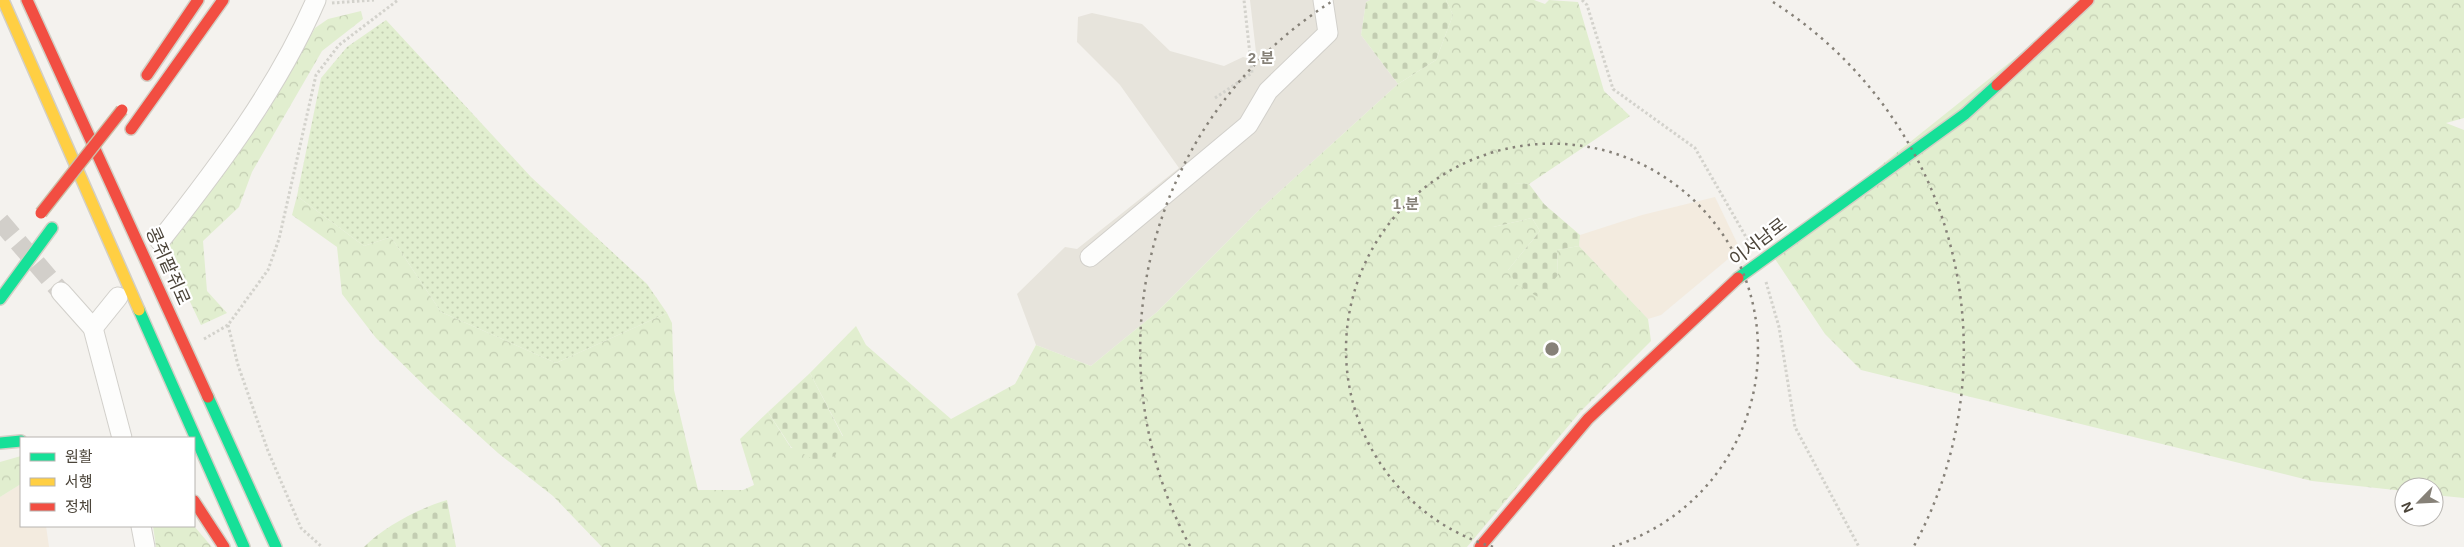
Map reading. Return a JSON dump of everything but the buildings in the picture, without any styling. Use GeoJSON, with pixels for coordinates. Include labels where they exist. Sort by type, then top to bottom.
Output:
{"type":"FeatureCollection","features":[{"type":"Feature","properties":{"kind":"main road"},"geometry":{"type":"LineString","coordinates":[[3,0],[244,547]]}},
{"type":"Feature","properties":{"kind":"main road","name":"콩쥐팥쥐로"},"geometry":{"type":"LineString","coordinates":[[27,0],[276,547]]}},
{"type":"Feature","properties":{"kind":"main road"},"geometry":{"type":"LineString","coordinates":[[138,88],[198,0]]}},
{"type":"Feature","properties":{"kind":"main road"},"geometry":{"type":"LineString","coordinates":[[128,133],[223,0]]}},
{"type":"Feature","properties":{"kind":"main road","name":"이서남로"},"geometry":{"type":"LineString","coordinates":[[1480,547],[1588,419],[1742,274],[1965,114],[2088,0]]}},
{"type":"Feature","properties":{"kind":"main road"},"geometry":{"type":"LineString","coordinates":[[38,217],[125,106]]}},
{"type":"Feature","properties":{"kind":"main road"},"geometry":{"type":"LineString","coordinates":[[76,198],[113,152]]}},
{"type":"Feature","properties":{"kind":"main road"},"geometry":{"type":"LineString","coordinates":[[0,299],[55,225]]}},
{"type":"Feature","properties":{"kind":"main road"},"geometry":{"type":"LineString","coordinates":[[0,443],[20,441]]}},
{"type":"Feature","properties":{"kind":"main road"},"geometry":{"type":"LineString","coordinates":[[195,503],[224,547]]}},
{"type":"Feature","properties":{"kind":"street"},"geometry":{"type":"LineString","coordinates":[[1090,257],[1248,125],[1268,91],[1328,33],[1323,0]]}},
{"type":"Feature","properties":{"kind":"street"},"geometry":{"type":"LineString","coordinates":[[160,242],[222,161],[296,47],[315,2]]}},
{"type":"Feature","properties":{"kind":"street"},"geometry":{"type":"LineString","coordinates":[[61,292],[93,328],[122,437]]}},
{"type":"Feature","properties":{"kind":"street"},"geometry":{"type":"LineString","coordinates":[[93,328],[118,298]]}},
{"type":"Feature","properties":{"kind":"street"},"geometry":{"type":"LineString","coordinates":[[141,527],[145,547]]}},
{"type":"Feature","properties":{"kind":"path"},"geometry":{"type":"LineString","coordinates":[[315,2],[374,0]]}},
{"type":"Feature","properties":{"kind":"path"},"geometry":{"type":"LineString","coordinates":[[186,349],[228,325],[268,270],[280,239],[316,75],[339,45],[398,0]]}},
{"type":"Feature","properties":{"kind":"path"},"geometry":{"type":"LineString","coordinates":[[1215,98],[1252,73],[1244,0]]}},
{"type":"Feature","properties":{"kind":"path"},"geometry":{"type":"LineString","coordinates":[[1582,0],[1587,5],[1613,89],[1695,148],[1760,261],[1779,328],[1795,427],[1859,547]]}},
{"type":"Feature","properties":{"kind":"path"},"geometry":{"type":"LineString","coordinates":[[228,325],[238,365],[276,468],[301,528],[322,547]]}},
{"type":"Feature","properties":{"kind":"shaded area"},"geometry":{"type":"Polygon","coordinates":[[[1250,0],[1370,0],[1366,2],[1361,35],[1398,84],[1257,212],[1157,312],[1091,366],[1036,345],[1017,294],[1065,247],[1077,249],[1179,168],[1120,85],[1077,42],[1078,17],[1092,13],[1142,24],[1170,51],[1224,66],[1243,57],[1257,61],[1250,0]]]}},
{"type":"Feature","properties":{"kind":"shaded area"},"geometry":{"type":"Polygon","coordinates":[[[1715,197],[1740,249],[1661,315],[1648,319],[1579,246],[1580,235],[1642,215],[1715,197]]]}},
{"type":"Feature","properties":{"kind":"shaded area"},"geometry":{"type":"Polygon","coordinates":[[[20,485],[20,527],[46,527],[49,547],[0,547],[0,497],[20,485]]]}},
{"type":"Feature","properties":{"kind":"green space"},"geometry":{"type":"Polygon","coordinates":[[[1370,0],[1446,0],[1453,15],[1436,60],[1398,84],[1361,35],[1366,2],[1370,0]]]}},
{"type":"Feature","properties":{"kind":"green space"},"geometry":{"type":"Polygon","coordinates":[[[1446,0],[1534,0],[1545,4],[1549,0],[1578,2],[1604,91],[1630,116],[1529,184],[1481,182],[1493,227],[1532,218],[1540,231],[1508,270],[1558,275],[1557,250],[1579,246],[1648,319],[1651,341],[1580,412],[1467,547],[602,547],[553,496],[498,453],[434,395],[376,338],[342,294],[337,247],[292,215],[297,196],[364,246],[391,237],[441,312],[556,363],[667,313],[672,323],[674,390],[698,490],[743,490],[754,485],[740,439],[768,412],[791,448],[843,436],[810,373],[856,326],[866,345],[951,419],[1015,384],[1036,345],[1091,366],[1157,312],[1257,212],[1398,84],[1436,60],[1453,15],[1446,0]]]}},
{"type":"Feature","properties":{"kind":"green space"},"geometry":{"type":"Polygon","coordinates":[[[2088,0],[2464,0],[2464,118],[2446,123],[2464,130],[2464,498],[2444,496],[2444,477],[2394,477],[2394,490],[2312,481],[1861,370],[1825,334],[1771,253],[2088,0]]]}},
{"type":"Feature","properties":{"kind":"green space"},"geometry":{"type":"Polygon","coordinates":[[[361,11],[363,19],[322,51],[252,172],[239,207],[203,241],[207,291],[227,313],[201,325],[166,251],[181,226],[266,114],[315,28],[328,19],[361,11]]]}},
{"type":"Feature","properties":{"kind":"green space"},"geometry":{"type":"Polygon","coordinates":[[[386,20],[531,177],[647,284],[667,313],[556,363],[441,312],[391,237],[364,246],[297,196],[321,78],[347,47],[386,20]]]}},
{"type":"Feature","properties":{"kind":"green space"},"geometry":{"type":"Polygon","coordinates":[[[1481,181],[1529,184],[1544,204],[1580,235],[1579,246],[1557,250],[1558,275],[1540,298],[1517,285],[1508,270],[1540,231],[1532,218],[1493,227],[1479,216],[1481,181]]]}},
{"type":"Feature","properties":{"kind":"green space"},"geometry":{"type":"Polygon","coordinates":[[[810,373],[843,437],[835,456],[818,462],[791,447],[768,412],[810,373]]]}},
{"type":"Feature","properties":{"kind":"green space"},"geometry":{"type":"Polygon","coordinates":[[[20,456],[20,485],[0,497],[0,462],[20,456]]]}},
{"type":"Feature","properties":{"kind":"green space"},"geometry":{"type":"Polygon","coordinates":[[[447,500],[456,547],[364,547],[391,525],[425,508],[447,500]]]}},
{"type":"Feature","properties":{"kind":"green space"},"geometry":{"type":"Polygon","coordinates":[[[153,527],[195,527],[212,547],[156,547],[153,527]]]}},
{"type":"Feature","properties":{"kind":"tunnel"},"geometry":{"type":"LineString","coordinates":[[0,221],[61,292]]}},
{"type":"Feature","properties":{"kind":"traffic: fast"},"geometry":{"type":"LineString","coordinates":[[1738,278],[1965,114],[1997,85]]}},
{"type":"Feature","properties":{"kind":"traffic: fast"},"geometry":{"type":"LineString","coordinates":[[0,299],[52,228]]}},
{"type":"Feature","properties":{"kind":"traffic: fast"},"geometry":{"type":"LineString","coordinates":[[139,310],[244,547]]}},
{"type":"Feature","properties":{"kind":"traffic: fast"},"geometry":{"type":"LineString","coordinates":[[208,397],[276,547]]}},
{"type":"Feature","properties":{"kind":"traffic: fast"},"geometry":{"type":"LineString","coordinates":[[0,443],[20,441]]}},
{"type":"Feature","properties":{"kind":"traffic: slow"},"geometry":{"type":"LineString","coordinates":[[3,0],[139,310]]}},
{"type":"Feature","properties":{"kind":"traffic: jam"},"geometry":{"type":"LineString","coordinates":[[27,0],[208,397]]}},
{"type":"Feature","properties":{"kind":"traffic: jam"},"geometry":{"type":"LineString","coordinates":[[147,75],[198,0]]}},
{"type":"Feature","properties":{"kind":"traffic: jam"},"geometry":{"type":"LineString","coordinates":[[131,129],[223,0]]}},
{"type":"Feature","properties":{"kind":"traffic: jam"},"geometry":{"type":"LineString","coordinates":[[1997,85],[2088,0]]}},
{"type":"Feature","properties":{"kind":"traffic: jam"},"geometry":{"type":"LineString","coordinates":[[41,213],[122,110]]}},
{"type":"Feature","properties":{"kind":"traffic: jam"},"geometry":{"type":"LineString","coordinates":[[1480,547],[1588,419],[1738,278]]}},
{"type":"Feature","properties":{"kind":"traffic: jam"},"geometry":{"type":"LineString","coordinates":[[195,503],[224,547]]}}]}
